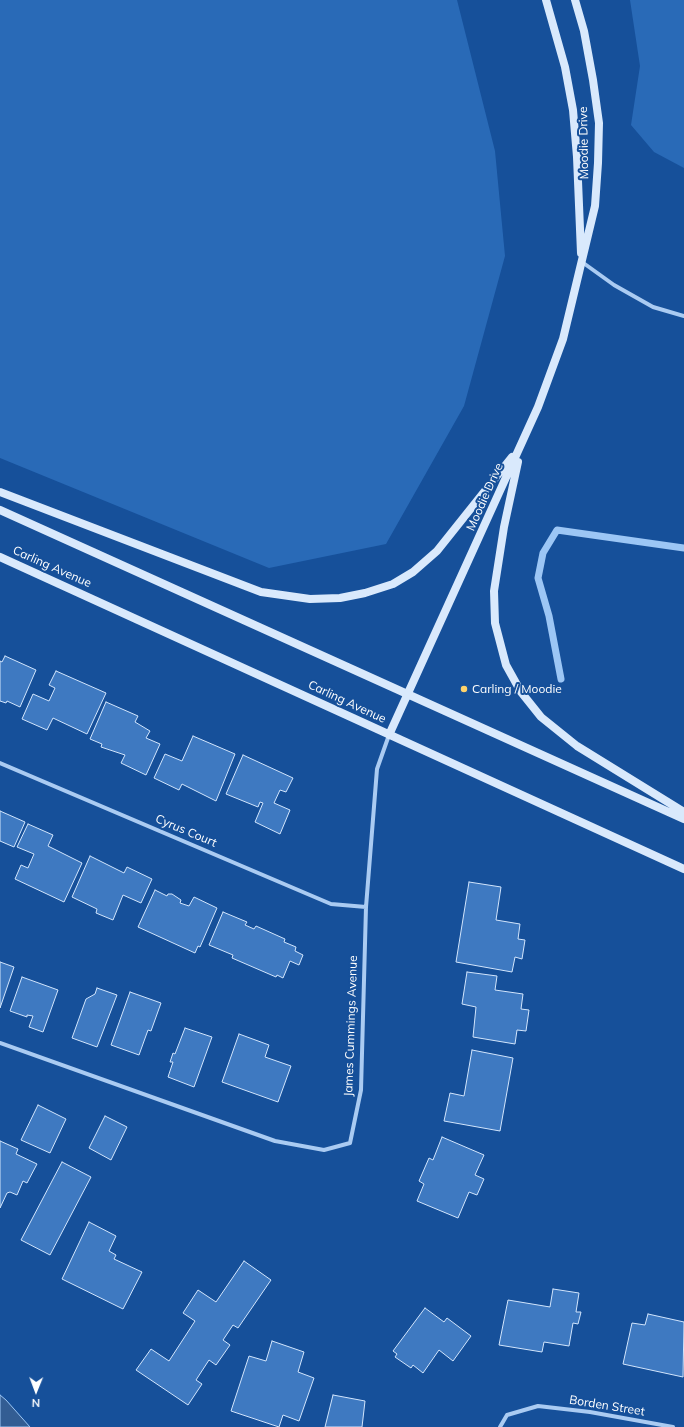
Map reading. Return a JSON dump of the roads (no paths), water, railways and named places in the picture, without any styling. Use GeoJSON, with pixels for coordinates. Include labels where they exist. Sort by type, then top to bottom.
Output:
{"type":"FeatureCollection","features":[{"type":"Feature","properties":{"kind":"main road","name":"Moodie Drive"},"geometry":{"type":"LineString","coordinates":[[546,0],[565,67],[573,110],[577,157],[582,262]]}},
{"type":"Feature","properties":{"kind":"main road","name":"Moodie Drive"},"geometry":{"type":"LineString","coordinates":[[389,735],[409,694],[521,445],[553,369],[563,339],[595,206],[599,123],[594,80],[584,31],[575,0]]}},
{"type":"Feature","properties":{"kind":"main road"},"geometry":{"type":"LineString","coordinates":[[0,492],[261,592],[310,599],[340,598],[366,593],[393,584],[413,572],[438,552],[521,445]]}},
{"type":"Feature","properties":{"kind":"main road"},"geometry":{"type":"LineString","coordinates":[[521,445],[504,527],[494,591],[495,623],[506,666],[521,692],[541,717],[577,746],[684,812]]}},
{"type":"Feature","properties":{"kind":"main road"},"geometry":{"type":"LineString","coordinates":[[0,510],[684,819]]}},
{"type":"Feature","properties":{"kind":"main road","name":"Carling Avenue"},"geometry":{"type":"LineString","coordinates":[[0,557],[684,869]]}},
{"type":"Feature","properties":{"kind":"street"},"geometry":{"type":"LineString","coordinates":[[582,262],[614,285],[653,307],[684,316]]}},
{"type":"Feature","properties":{"kind":"street","name":"James Cummings Avenue"},"geometry":{"type":"LineString","coordinates":[[0,1043],[275,1141],[324,1150],[350,1143],[361,1090],[366,908],[377,769],[389,735]]}},
{"type":"Feature","properties":{"kind":"street","name":"Cyrus Court"},"geometry":{"type":"LineString","coordinates":[[0,763],[330,904],[366,908]]}},
{"type":"Feature","properties":{"kind":"street","name":"Borden Street"},"geometry":{"type":"LineString","coordinates":[[500,1427],[508,1415],[538,1406],[590,1412],[673,1427]]}},
{"type":"Feature","properties":{"kind":"waterway"},"geometry":{"type":"LineString","coordinates":[[561,679],[549,616],[538,578],[543,553],[557,530],[684,548]]}},
{"type":"Feature","properties":{"kind":"place","name":"Carling / Moodie"},"geometry":{"type":"Point","coordinates":[464,689]}}]}
